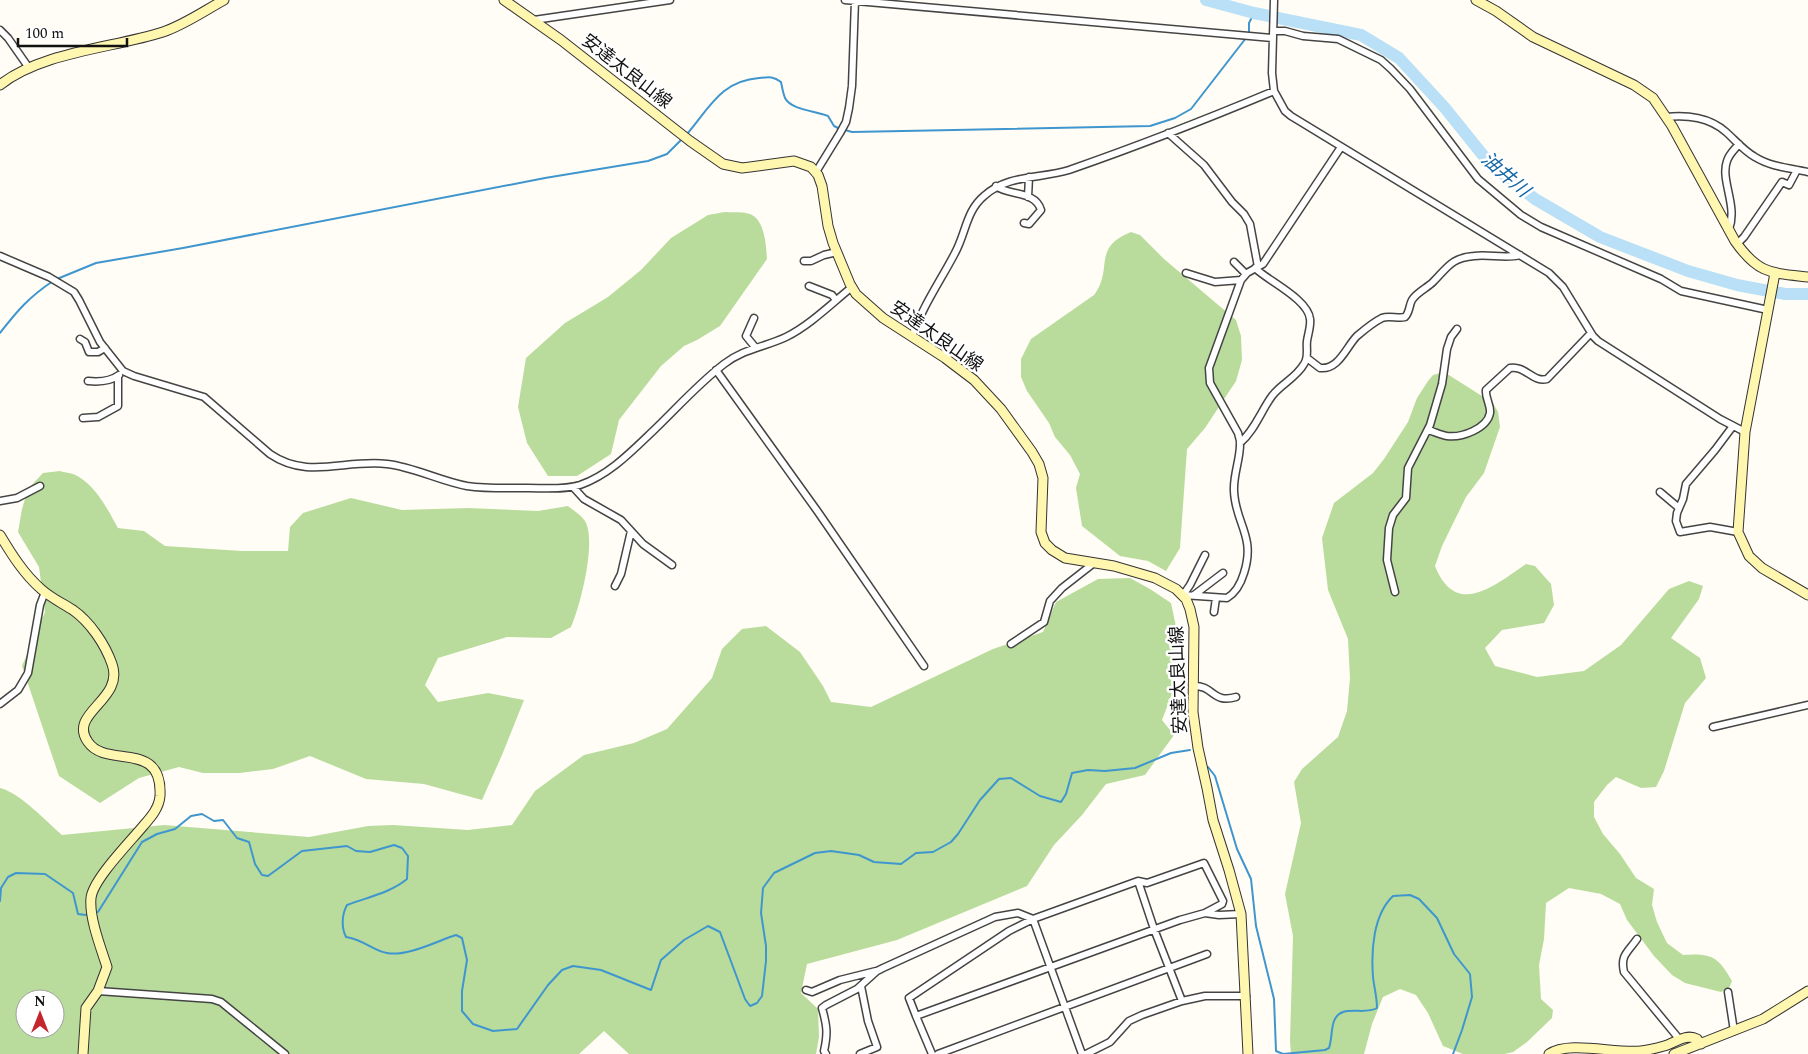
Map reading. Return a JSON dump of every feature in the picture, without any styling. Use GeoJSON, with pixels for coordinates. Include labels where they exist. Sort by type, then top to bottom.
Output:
{"type":"FeatureCollection","features":[{"type":"Feature","properties":{"kind":"street"},"geometry":{"type":"LineString","coordinates":[[0,85],[37,64],[166,31],[224,0]]}},
{"type":"Feature","properties":{"kind":"street","name":"安達太良山線"},"geometry":{"type":"LineString","coordinates":[[504,0],[534,20],[685,137],[723,164],[750,168],[794,161],[808,165],[816,172],[822,186],[828,226],[852,287],[865,303],[883,318],[974,380],[1001,409],[1032,452],[1039,464],[1042,478],[1042,532],[1046,543],[1052,550],[1064,558],[1128,570],[1155,578],[1176,588],[1183,594],[1190,609],[1194,627],[1193,686],[1195,727],[1213,820],[1241,914],[1248,1054]]}},
{"type":"Feature","properties":{"kind":"street"},"geometry":{"type":"LineString","coordinates":[[534,20],[670,0]]}},
{"type":"Feature","properties":{"kind":"street"},"geometry":{"type":"LineString","coordinates":[[845,0],[1249,36],[1274,35],[1285,31],[1303,36],[1338,39],[1381,60],[1410,89],[1478,179],[1521,215],[1541,227],[1661,279],[1681,291],[1768,307]]}},
{"type":"Feature","properties":{"kind":"street"},"geometry":{"type":"LineString","coordinates":[[816,172],[846,122],[852,86],[855,0]]}},
{"type":"Feature","properties":{"kind":"street"},"geometry":{"type":"LineString","coordinates":[[1274,0],[1272,73],[1274,91],[1285,111],[1520,255],[1558,281],[1569,294],[1591,333],[1598,341],[1745,432]]}},
{"type":"Feature","properties":{"kind":"street"},"geometry":{"type":"LineString","coordinates":[[1476,0],[1496,11],[1532,37],[1634,85],[1653,98],[1666,117],[1737,244],[1748,259],[1774,278],[1808,277]]}},
{"type":"Feature","properties":{"kind":"street"},"geometry":{"type":"LineString","coordinates":[[0,30],[8,38],[29,68]]}},
{"type":"Feature","properties":{"kind":"street"},"geometry":{"type":"LineString","coordinates":[[912,337],[930,298],[957,250],[969,214],[980,200],[996,186],[1005,182],[1066,171],[1274,91]]}},
{"type":"Feature","properties":{"kind":"street"},"geometry":{"type":"LineString","coordinates":[[1666,117],[1683,116],[1703,119],[1723,129],[1755,157],[1771,164],[1808,172]]}},
{"type":"Feature","properties":{"kind":"street"},"geometry":{"type":"LineString","coordinates":[[1168,133],[1204,165],[1232,202],[1244,214],[1250,224],[1257,267],[1263,276],[1295,298],[1309,315],[1310,327],[1307,358],[1298,372],[1271,396],[1249,436],[1240,443]]}},
{"type":"Feature","properties":{"kind":"street"},"geometry":{"type":"LineString","coordinates":[[1729,229],[1731,207],[1726,166],[1731,154],[1739,144]]}},
{"type":"Feature","properties":{"kind":"street"},"geometry":{"type":"LineString","coordinates":[[1183,594],[1228,598],[1242,579],[1248,561],[1247,537],[1234,490],[1240,443],[1238,433],[1210,383],[1209,368],[1241,280],[1246,274],[1262,264],[1341,147]]}},
{"type":"Feature","properties":{"kind":"street"},"geometry":{"type":"LineString","coordinates":[[1737,244],[1744,237],[1782,182],[1789,186],[1796,170]]}},
{"type":"Feature","properties":{"kind":"street"},"geometry":{"type":"LineString","coordinates":[[1028,197],[1029,177]]}},
{"type":"Feature","properties":{"kind":"street"},"geometry":{"type":"LineString","coordinates":[[996,186],[1000,190],[1012,191],[1028,197],[1040,205],[1041,210],[1029,224],[1024,223]]}},
{"type":"Feature","properties":{"kind":"street"},"geometry":{"type":"LineString","coordinates":[[804,261],[811,262],[824,255],[837,252]]}},
{"type":"Feature","properties":{"kind":"street"},"geometry":{"type":"LineString","coordinates":[[1307,358],[1320,368],[1330,367],[1343,356],[1357,336],[1385,316],[1405,317],[1409,313],[1410,303],[1414,297],[1433,282],[1455,260],[1475,256],[1520,255]]}},
{"type":"Feature","properties":{"kind":"street"},"geometry":{"type":"LineString","coordinates":[[0,256],[49,277],[74,292],[105,348],[124,372],[204,397],[280,461],[306,468],[392,464],[466,486],[492,488],[573,486],[592,480],[622,460],[716,370],[734,357],[754,347],[785,337],[852,287]]}},
{"type":"Feature","properties":{"kind":"street"},"geometry":{"type":"LineString","coordinates":[[1234,262],[1246,274]]}},
{"type":"Feature","properties":{"kind":"street"},"geometry":{"type":"LineString","coordinates":[[1186,273],[1215,282],[1241,280]]}},
{"type":"Feature","properties":{"kind":"street"},"geometry":{"type":"LineString","coordinates":[[1774,278],[1745,432],[1738,532],[1749,556],[1762,568],[1808,595]]}},
{"type":"Feature","properties":{"kind":"street"},"geometry":{"type":"LineString","coordinates":[[809,286],[832,295],[836,300]]}},
{"type":"Feature","properties":{"kind":"street"},"geometry":{"type":"LineString","coordinates":[[754,318],[746,336],[754,347]]}},
{"type":"Feature","properties":{"kind":"street"},"geometry":{"type":"LineString","coordinates":[[1395,592],[1387,560],[1389,528],[1393,515],[1406,498],[1410,461],[1428,430],[1442,384],[1447,349],[1457,328]]}},
{"type":"Feature","properties":{"kind":"street"},"geometry":{"type":"LineString","coordinates":[[1428,430],[1443,436],[1454,436],[1464,435],[1480,426],[1487,420],[1490,411],[1486,390],[1510,368],[1519,367],[1540,380],[1547,379],[1591,333]]}},
{"type":"Feature","properties":{"kind":"street"},"geometry":{"type":"LineString","coordinates":[[80,338],[85,342],[89,352],[98,352],[105,348]]}},
{"type":"Feature","properties":{"kind":"street"},"geometry":{"type":"LineString","coordinates":[[716,370],[924,666]]}},
{"type":"Feature","properties":{"kind":"street"},"geometry":{"type":"LineString","coordinates":[[88,381],[97,382],[118,376],[124,372]]}},
{"type":"Feature","properties":{"kind":"street"},"geometry":{"type":"LineString","coordinates":[[83,418],[98,417],[118,406],[118,376]]}},
{"type":"Feature","properties":{"kind":"street"},"geometry":{"type":"LineString","coordinates":[[1733,426],[1686,484],[1676,521],[1680,532],[1710,527],[1738,532]]}},
{"type":"Feature","properties":{"kind":"street"},"geometry":{"type":"LineString","coordinates":[[0,501],[17,498],[40,486]]}},
{"type":"Feature","properties":{"kind":"street"},"geometry":{"type":"LineString","coordinates":[[573,486],[579,495],[621,520],[643,544],[672,565]]}},
{"type":"Feature","properties":{"kind":"street"},"geometry":{"type":"LineString","coordinates":[[1660,492],[1679,508]]}},
{"type":"Feature","properties":{"kind":"street"},"geometry":{"type":"LineString","coordinates":[[615,586],[621,574],[630,531]]}},
{"type":"Feature","properties":{"kind":"street"},"geometry":{"type":"LineString","coordinates":[[0,535],[24,571],[45,592],[84,619],[112,664],[115,675],[107,696],[84,719],[82,729],[86,740],[93,749],[104,754],[134,757],[144,762],[153,769],[158,778],[159,803],[153,815],[111,863],[92,892],[92,911],[107,967],[98,991],[86,1008],[84,1054]]}},
{"type":"Feature","properties":{"kind":"street"},"geometry":{"type":"LineString","coordinates":[[1183,594],[1190,585],[1205,555]]}},
{"type":"Feature","properties":{"kind":"street"},"geometry":{"type":"LineString","coordinates":[[1011,644],[1044,622],[1050,601],[1062,588],[1094,563]]}},
{"type":"Feature","properties":{"kind":"street"},"geometry":{"type":"LineString","coordinates":[[1194,595],[1222,572]]}},
{"type":"Feature","properties":{"kind":"street"},"geometry":{"type":"LineString","coordinates":[[0,704],[18,690],[28,673],[40,605],[45,592]]}},
{"type":"Feature","properties":{"kind":"street"},"geometry":{"type":"LineString","coordinates":[[1214,612],[1216,598]]}},
{"type":"Feature","properties":{"kind":"street"},"geometry":{"type":"LineString","coordinates":[[1193,686],[1204,686],[1217,698],[1229,699],[1236,697]]}},
{"type":"Feature","properties":{"kind":"street"},"geometry":{"type":"LineString","coordinates":[[1713,727],[1808,705]]}},
{"type":"Feature","properties":{"kind":"street"},"geometry":{"type":"LineString","coordinates":[[916,1016],[1154,929],[1205,913],[1222,904],[1223,900],[1204,863],[1147,883],[1138,881],[1033,919],[1009,931],[909,998],[916,1016],[932,1054]]}},
{"type":"Feature","properties":{"kind":"street"},"geometry":{"type":"LineString","coordinates":[[1138,881],[1154,929],[1182,1001]]}},
{"type":"Feature","properties":{"kind":"street"},"geometry":{"type":"LineString","coordinates":[[806,990],[812,992],[840,980],[877,971],[995,917],[1018,913],[1033,919],[1064,1007],[1084,1054],[1110,1042],[1129,1021],[1182,1001],[1205,996],[1246,996]]}},
{"type":"Feature","properties":{"kind":"street"},"geometry":{"type":"LineString","coordinates":[[1205,913],[1219,915],[1241,914]]}},
{"type":"Feature","properties":{"kind":"street"},"geometry":{"type":"LineString","coordinates":[[1637,939],[1623,957],[1624,972],[1680,1040]]}},
{"type":"Feature","properties":{"kind":"street"},"geometry":{"type":"LineString","coordinates":[[938,1054],[1207,954]]}},
{"type":"Feature","properties":{"kind":"street"},"geometry":{"type":"LineString","coordinates":[[824,1053],[828,1026],[822,1008],[832,1000],[861,986],[877,971]]}},
{"type":"Feature","properties":{"kind":"street"},"geometry":{"type":"LineString","coordinates":[[860,1054],[877,1047],[868,1021],[861,986]]}},
{"type":"Feature","properties":{"kind":"street"},"geometry":{"type":"LineString","coordinates":[[98,991],[212,998],[221,1002],[286,1054]]}},
{"type":"Feature","properties":{"kind":"street"},"geometry":{"type":"LineString","coordinates":[[1674,1054],[1762,1019],[1808,991]]}},
{"type":"Feature","properties":{"kind":"street"},"geometry":{"type":"LineString","coordinates":[[1728,992],[1734,1031]]}},
{"type":"Feature","properties":{"kind":"street"},"geometry":{"type":"LineString","coordinates":[[1549,1054],[1561,1048],[1578,1051],[1641,1051],[1665,1046],[1687,1037],[1697,1039],[1701,1044]]}},
{"type":"Feature","properties":{"kind":"green space"},"geometry":{"type":"Polygon","coordinates":[[[725,212],[746,213],[756,218],[764,235],[767,259],[720,326],[684,346],[661,366],[619,420],[611,454],[577,476],[548,476],[527,443],[518,407],[526,358],[565,323],[608,297],[641,270],[671,238],[708,215],[725,212]]]}},
{"type":"Feature","properties":{"kind":"green space"},"geometry":{"type":"Polygon","coordinates":[[[1131,232],[1140,235],[1164,259],[1236,320],[1241,336],[1242,360],[1236,381],[1205,428],[1187,449],[1180,548],[1166,571],[1148,561],[1120,556],[1082,526],[1076,488],[1080,474],[1070,455],[1055,437],[1049,423],[1027,391],[1021,377],[1021,359],[1031,339],[1094,295],[1100,285],[1107,252],[1111,245],[1119,238],[1131,232]]]}},
{"type":"Feature","properties":{"kind":"green space"},"geometry":{"type":"Polygon","coordinates":[[[1444,372],[1493,403],[1498,412],[1500,427],[1484,473],[1466,497],[1442,546],[1435,566],[1444,582],[1454,591],[1465,594],[1477,593],[1489,588],[1526,564],[1535,566],[1551,584],[1554,605],[1544,623],[1502,630],[1485,648],[1495,666],[1537,677],[1584,671],[1621,645],[1669,589],[1689,581],[1703,586],[1699,599],[1671,638],[1700,658],[1706,678],[1685,703],[1664,771],[1656,787],[1641,788],[1616,777],[1594,802],[1594,817],[1603,834],[1620,854],[1636,878],[1654,889],[1652,905],[1657,922],[1667,943],[1683,955],[1700,955],[1713,958],[1718,961],[1732,981],[1729,988],[1721,992],[1685,983],[1672,975],[1654,956],[1627,920],[1620,904],[1601,894],[1569,888],[1546,903],[1544,939],[1539,965],[1541,999],[1553,1010],[1552,1018],[1527,1042],[1513,1052],[1505,1054],[1463,1054],[1443,1046],[1428,1013],[1416,995],[1400,989],[1383,997],[1372,1024],[1364,1054],[1291,1054],[1293,936],[1285,894],[1301,823],[1294,782],[1302,769],[1338,737],[1347,711],[1350,678],[1348,639],[1328,590],[1322,538],[1334,503],[1373,473],[1408,422],[1417,398],[1428,381],[1433,375],[1444,372]]]}},
{"type":"Feature","properties":{"kind":"green space"},"geometry":{"type":"Polygon","coordinates":[[[60,471],[77,476],[91,487],[102,500],[118,528],[144,531],[165,546],[242,551],[288,551],[290,527],[303,513],[351,498],[402,510],[468,508],[538,511],[568,506],[584,519],[588,530],[588,558],[583,590],[571,627],[551,638],[507,637],[438,658],[425,685],[438,702],[488,693],[524,700],[482,800],[424,784],[366,779],[310,756],[273,769],[239,773],[203,773],[179,767],[139,778],[100,803],[59,776],[22,666],[45,612],[39,567],[18,532],[22,509],[28,489],[43,473],[60,471]]]}},
{"type":"Feature","properties":{"kind":"green space"},"geometry":{"type":"Polygon","coordinates":[[[1130,578],[1171,603],[1178,636],[1176,683],[1162,720],[1174,735],[1145,775],[1106,784],[1082,815],[1054,845],[1027,886],[897,940],[807,964],[801,993],[818,1009],[819,1037],[816,1054],[629,1054],[604,1031],[579,1054],[0,1054],[0,788],[24,801],[62,835],[164,825],[309,837],[368,826],[393,825],[468,830],[512,825],[535,791],[584,755],[634,743],[667,729],[712,678],[722,649],[742,629],[766,626],[800,652],[823,686],[831,702],[871,707],[993,649],[1043,632],[1056,602],[1098,579],[1130,578]]]}},
{"type":"Feature","properties":{"kind":"waterway","name":"油井川"},"geometry":{"type":"LineString","coordinates":[[1206,0],[1254,13],[1361,35],[1399,58],[1445,108],[1490,164],[1535,199],[1600,237],[1688,271],[1737,285],[1785,294],[1808,294]]}},
{"type":"Feature","properties":{"kind":"waterway"},"geometry":{"type":"LineString","coordinates":[[1249,34],[1249,23],[1254,13]]}},
{"type":"Feature","properties":{"kind":"waterway"},"geometry":{"type":"LineString","coordinates":[[845,130],[852,132],[1150,126],[1175,118],[1191,109],[1246,38]]}},
{"type":"Feature","properties":{"kind":"waterway"},"geometry":{"type":"LineString","coordinates":[[687,134],[717,97],[726,90],[746,80],[768,77],[781,82],[784,96],[788,102],[798,108],[828,116],[834,126],[840,129]]}},
{"type":"Feature","properties":{"kind":"waterway"},"geometry":{"type":"LineString","coordinates":[[57,279],[96,263],[545,178],[648,161],[667,154],[682,139]]}},
{"type":"Feature","properties":{"kind":"waterway"},"geometry":{"type":"LineString","coordinates":[[0,333],[24,305],[53,281]]}},
{"type":"Feature","properties":{"kind":"waterway"},"geometry":{"type":"LineString","coordinates":[[98,912],[142,842],[157,834],[175,829],[191,816],[202,814],[214,821],[223,820],[237,838],[249,842],[255,864],[262,875],[268,876],[302,851],[347,846],[356,851],[370,852],[394,845],[402,848],[408,856],[407,879],[386,891],[347,905],[343,921],[344,933],[346,937],[358,940],[377,950],[395,954],[413,951],[456,935],[462,938],[467,960],[462,991],[462,1011],[473,1024],[493,1031],[517,1029],[548,985],[562,970],[573,966],[601,970],[651,990],[661,960],[684,940],[708,926],[720,932],[745,999],[750,1006],[757,1003],[762,996],[766,961],[766,946],[761,913],[763,888],[774,873],[815,853],[831,851],[859,855],[874,862],[901,864],[916,853],[933,852],[951,842],[980,800],[999,779],[1011,778],[1040,796],[1061,802],[1066,794],[1072,773],[1088,770],[1105,771],[1135,768],[1171,753],[1190,750]]}},
{"type":"Feature","properties":{"kind":"waterway"},"geometry":{"type":"LineString","coordinates":[[1208,767],[1215,776],[1237,849],[1251,879],[1256,926],[1274,999],[1276,1051],[1283,1054],[1325,1050],[1329,1048],[1333,1024],[1337,1016],[1342,1012],[1366,1011],[1377,1008],[1372,956],[1377,923],[1386,904],[1393,896],[1410,895],[1419,899],[1437,918],[1454,954],[1470,974],[1472,997],[1453,1054]]}},
{"type":"Feature","properties":{"kind":"waterway"},"geometry":{"type":"LineString","coordinates":[[0,901],[1,888],[8,877],[16,873],[45,874],[73,893],[78,914],[86,915]]}}]}
